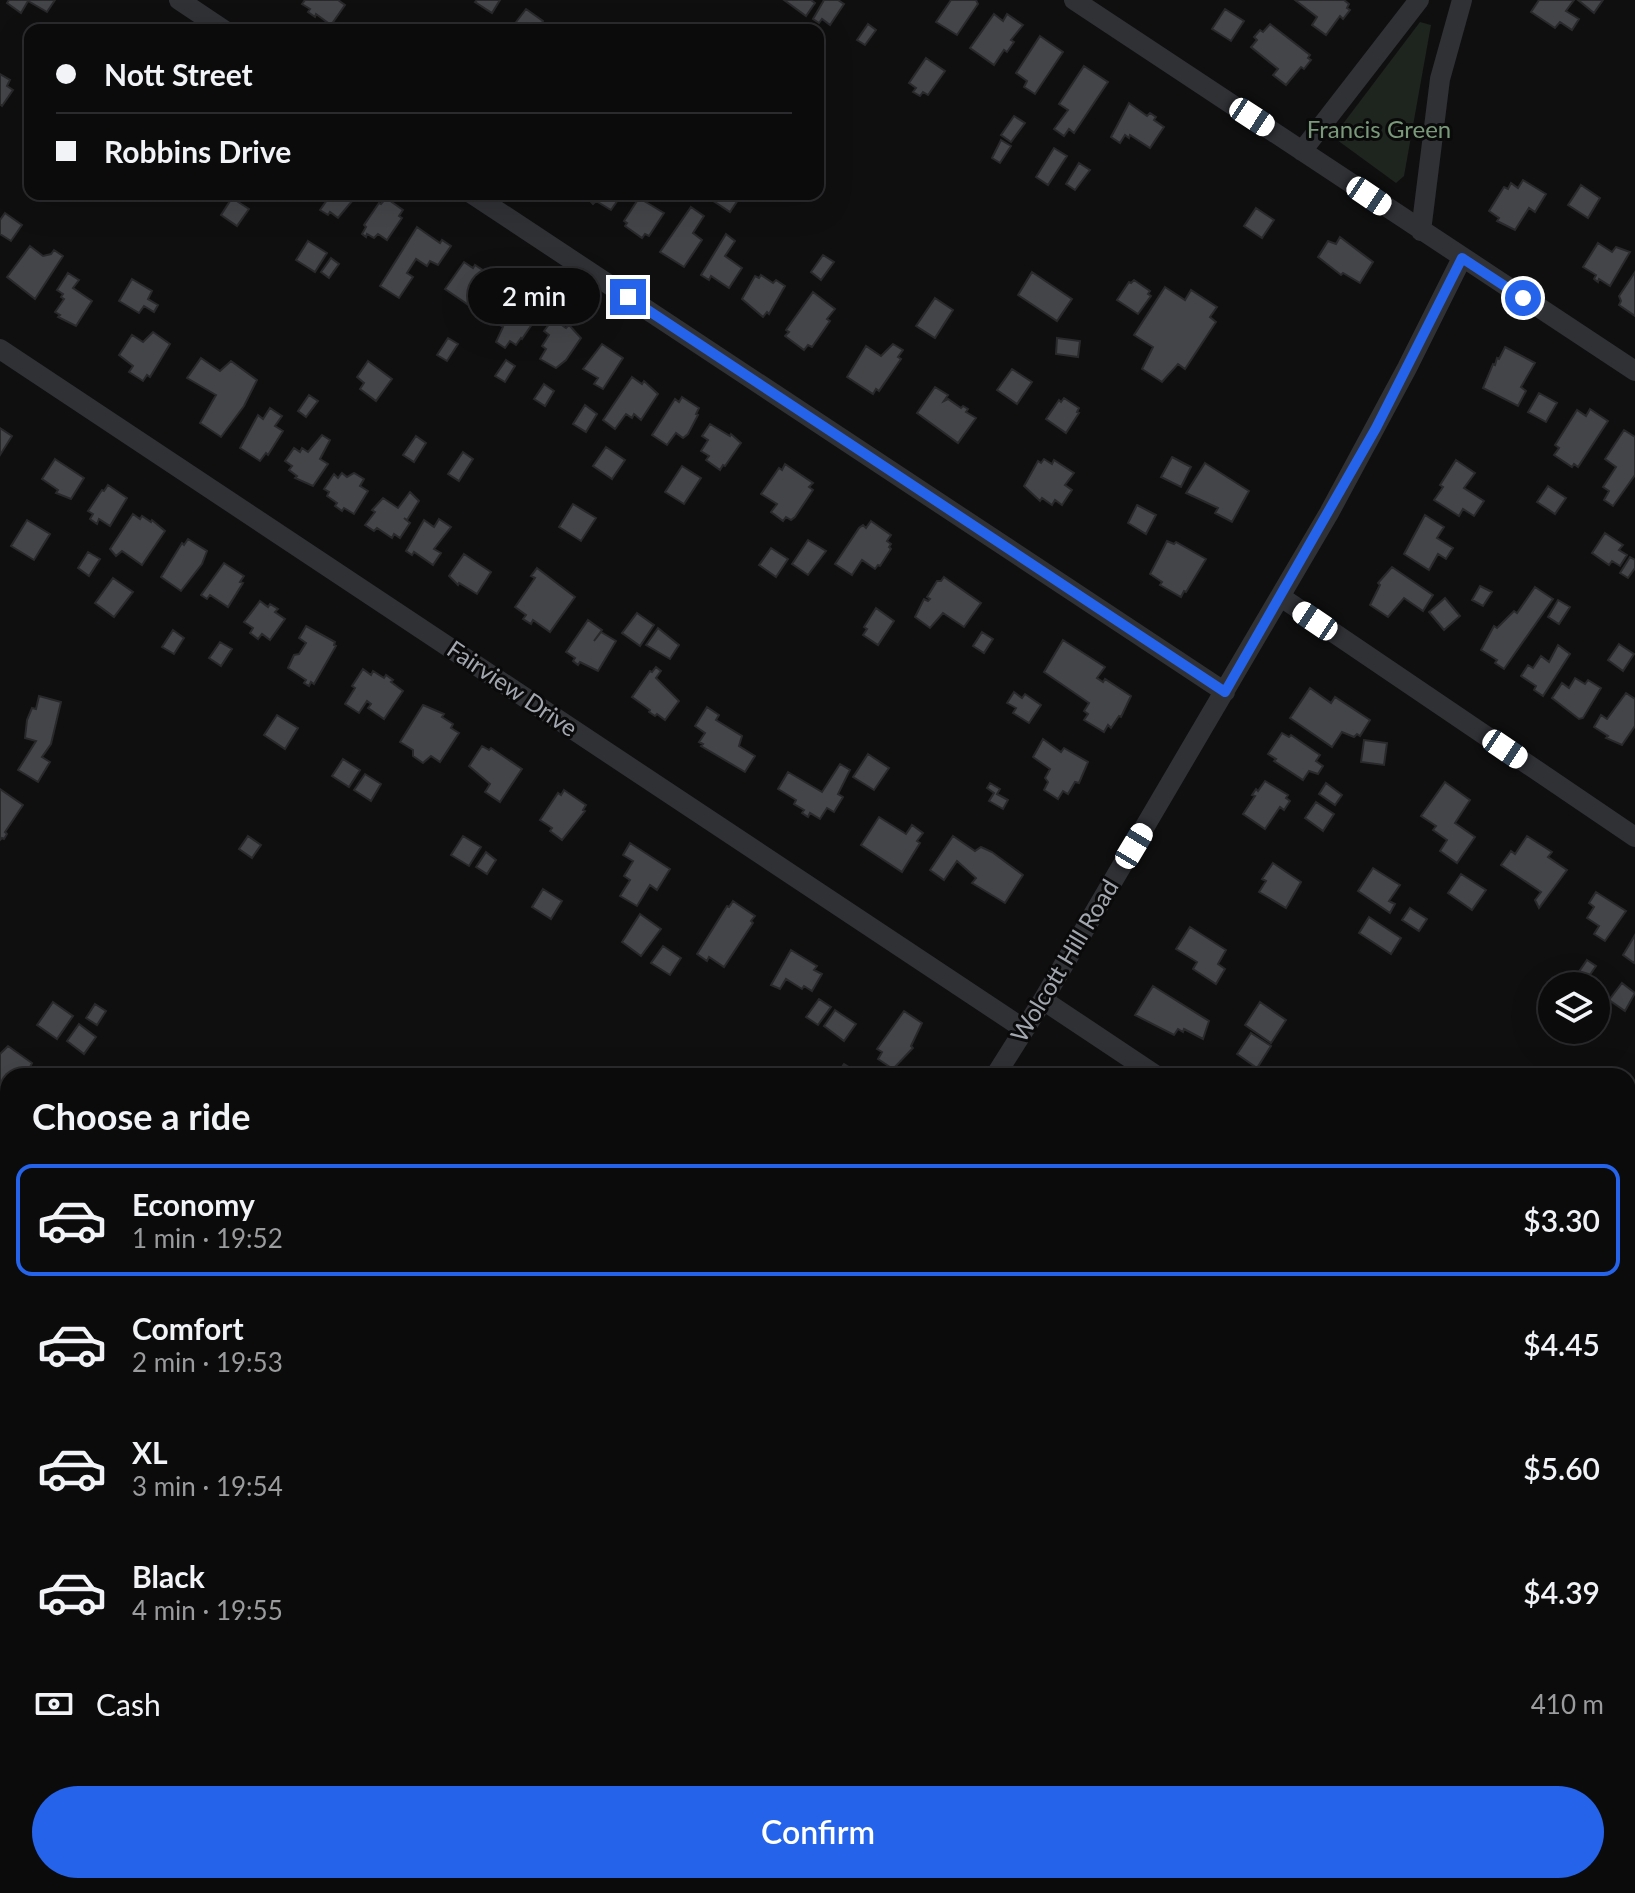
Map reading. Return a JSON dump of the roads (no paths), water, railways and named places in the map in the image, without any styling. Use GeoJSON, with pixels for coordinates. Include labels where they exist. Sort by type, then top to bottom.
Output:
{"type":"FeatureCollection","features":[{"type":"Feature","properties":{"kind":"street"},"geometry":{"type":"LineString","coordinates":[[179,0],[215,24]]}},
{"type":"Feature","properties":{"kind":"street"},"geometry":{"type":"LineString","coordinates":[[1074,0],[1635,371]]}},
{"type":"Feature","properties":{"kind":"street"},"geometry":{"type":"LineString","coordinates":[[1302,151],[1419,0]]}},
{"type":"Feature","properties":{"kind":"street"},"geometry":{"type":"LineString","coordinates":[[1421,231],[1440,79],[1462,0]]}},
{"type":"Feature","properties":{"kind":"street"},"geometry":{"type":"LineString","coordinates":[[481,200],[1225,692]]}},
{"type":"Feature","properties":{"kind":"street","name":"Wolcott Hill Road"},"geometry":{"type":"LineString","coordinates":[[1000,1068],[1281,597],[1382,416],[1462,258]]}},
{"type":"Feature","properties":{"kind":"street","name":"Fairview Drive"},"geometry":{"type":"LineString","coordinates":[[0,349],[1024,1029]]}},
{"type":"Feature","properties":{"kind":"street"},"geometry":{"type":"LineString","coordinates":[[1281,597],[1635,837]]}},
{"type":"Feature","properties":{"kind":"street"},"geometry":{"type":"LineString","coordinates":[[1043,1000],[1145,1068]]}},
{"type":"Feature","properties":{"kind":"park label","name":"Francis Green"},"geometry":{"type":"Point","coordinates":[1379,130]}}]}
